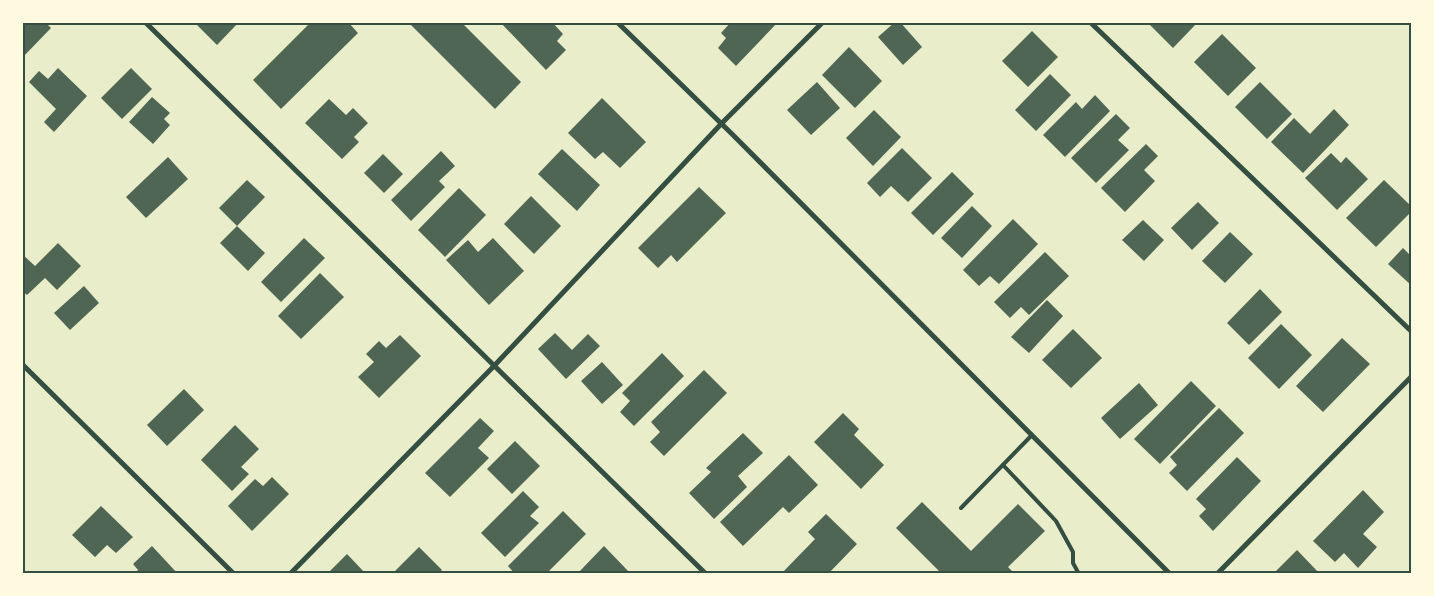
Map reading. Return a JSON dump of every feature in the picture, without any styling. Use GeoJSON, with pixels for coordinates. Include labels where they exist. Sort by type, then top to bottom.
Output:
{"type":"FeatureCollection","features":[{"type":"Feature","properties":{"kind":"street"},"geometry":{"type":"LineString","coordinates":[[145,22],[706,574]]}},
{"type":"Feature","properties":{"kind":"street"},"geometry":{"type":"LineString","coordinates":[[617,22],[722,123],[1170,574]]}},
{"type":"Feature","properties":{"kind":"street"},"geometry":{"type":"LineString","coordinates":[[290,574],[494,366],[722,123],[823,22]]}},
{"type":"Feature","properties":{"kind":"street"},"geometry":{"type":"LineString","coordinates":[[1090,22],[1412,332]]}},
{"type":"Feature","properties":{"kind":"street"},"geometry":{"type":"LineString","coordinates":[[22,364],[234,574]]}},
{"type":"Feature","properties":{"kind":"street"},"geometry":{"type":"LineString","coordinates":[[1217,574],[1412,376]]}},
{"type":"Feature","properties":{"kind":"lane"},"geometry":{"type":"LineString","coordinates":[[961,508],[1032,435]]}},
{"type":"Feature","properties":{"kind":"lane"},"geometry":{"type":"LineString","coordinates":[[1003,465],[1056,521],[1073,552],[1073,563],[1079,574]]}},
{"type":"Feature","properties":{"kind":"building"},"geometry":{"type":"Polygon","coordinates":[[[22,22],[45,22],[51,28],[22,58],[22,22]]]}},
{"type":"Feature","properties":{"kind":"building"},"geometry":{"type":"Polygon","coordinates":[[[194,22],[239,22],[217,45],[194,22]]]}},
{"type":"Feature","properties":{"kind":"building"},"geometry":{"type":"Polygon","coordinates":[[[311,22],[348,22],[358,33],[281,109],[253,80],[311,22]]]}},
{"type":"Feature","properties":{"kind":"building"},"geometry":{"type":"Polygon","coordinates":[[[408,22],[461,22],[521,82],[495,109],[408,22]]]}},
{"type":"Feature","properties":{"kind":"building"},"geometry":{"type":"Polygon","coordinates":[[[500,22],[552,22],[563,34],[557,41],[566,50],[546,70],[500,22]]]}},
{"type":"Feature","properties":{"kind":"building"},"geometry":{"type":"Polygon","coordinates":[[[731,22],[778,22],[736,66],[718,48],[726,38],[721,33],[731,22]]]}},
{"type":"Feature","properties":{"kind":"building"},"geometry":{"type":"Polygon","coordinates":[[[895,22],[900,22],[922,47],[903,65],[878,37],[895,22]]]}},
{"type":"Feature","properties":{"kind":"building"},"geometry":{"type":"Polygon","coordinates":[[[1147,22],[1198,22],[1173,48],[1147,22]]]}},
{"type":"Feature","properties":{"kind":"building"},"geometry":{"type":"Polygon","coordinates":[[[1032,31],[1058,57],[1028,87],[1002,61],[1032,31]]]}},
{"type":"Feature","properties":{"kind":"building"},"geometry":{"type":"Polygon","coordinates":[[[1222,34],[1256,68],[1228,96],[1194,62],[1222,34]]]}},
{"type":"Feature","properties":{"kind":"building"},"geometry":{"type":"Polygon","coordinates":[[[849,47],[882,81],[855,108],[822,75],[849,47]]]}},
{"type":"Feature","properties":{"kind":"building"},"geometry":{"type":"Polygon","coordinates":[[[58,68],[87,96],[54,132],[44,122],[56,109],[29,82],[39,71],[48,79],[58,68]]]}},
{"type":"Feature","properties":{"kind":"building"},"geometry":{"type":"Polygon","coordinates":[[[131,68],[152,89],[122,119],[101,98],[131,68]]]}},
{"type":"Feature","properties":{"kind":"building"},"geometry":{"type":"Polygon","coordinates":[[[1050,74],[1071,95],[1036,131],[1015,110],[1050,74]]]}},
{"type":"Feature","properties":{"kind":"building"},"geometry":{"type":"Polygon","coordinates":[[[817,82],[840,108],[811,135],[787,110],[817,82]]]}},
{"type":"Feature","properties":{"kind":"building"},"geometry":{"type":"Polygon","coordinates":[[[1260,82],[1292,114],[1267,139],[1235,107],[1260,82]]]}},
{"type":"Feature","properties":{"kind":"building"},"geometry":{"type":"Polygon","coordinates":[[[1095,95],[1110,111],[1065,157],[1043,135],[1076,102],[1082,109],[1095,95]]]}},
{"type":"Feature","properties":{"kind":"building"},"geometry":{"type":"Polygon","coordinates":[[[152,97],[170,113],[164,119],[170,125],[153,144],[129,122],[152,97]]]}},
{"type":"Feature","properties":{"kind":"building"},"geometry":{"type":"Polygon","coordinates":[[[602,98],[646,142],[620,168],[603,152],[595,159],[568,133],[602,98]]]}},
{"type":"Feature","properties":{"kind":"building"},"geometry":{"type":"Polygon","coordinates":[[[329,99],[346,115],[353,108],[368,123],[354,137],[359,142],[342,159],[305,123],[329,99]]]}},
{"type":"Feature","properties":{"kind":"building"},"geometry":{"type":"Polygon","coordinates":[[[1334,109],[1349,125],[1303,173],[1271,142],[1294,118],[1310,134],[1334,109]]]}},
{"type":"Feature","properties":{"kind":"building"},"geometry":{"type":"Polygon","coordinates":[[[874,110],[901,137],[873,166],[846,138],[874,110]]]}},
{"type":"Feature","properties":{"kind":"building"},"geometry":{"type":"Polygon","coordinates":[[[1116,114],[1130,128],[1118,140],[1129,150],[1096,183],[1071,158],[1116,114]]]}},
{"type":"Feature","properties":{"kind":"building"},"geometry":{"type":"Polygon","coordinates":[[[1146,144],[1158,156],[1144,170],[1155,181],[1125,212],[1101,188],[1146,144]]]}},
{"type":"Feature","properties":{"kind":"building"},"geometry":{"type":"Polygon","coordinates":[[[902,148],[932,178],[908,202],[891,186],[880,197],[867,183],[902,148]]]}},
{"type":"Feature","properties":{"kind":"building"},"geometry":{"type":"Polygon","coordinates":[[[562,149],[600,185],[577,211],[538,174],[562,149]]]}},
{"type":"Feature","properties":{"kind":"building"},"geometry":{"type":"Polygon","coordinates":[[[441,151],[455,166],[439,181],[445,187],[411,221],[391,200],[441,151]]]}},
{"type":"Feature","properties":{"kind":"building"},"geometry":{"type":"Polygon","coordinates":[[[1331,153],[1341,163],[1346,157],[1368,179],[1337,210],[1305,178],[1331,153]]]}},
{"type":"Feature","properties":{"kind":"building"},"geometry":{"type":"Polygon","coordinates":[[[383,154],[403,174],[384,193],[364,173],[383,154]]]}},
{"type":"Feature","properties":{"kind":"building"},"geometry":{"type":"Polygon","coordinates":[[[168,157],[188,179],[146,218],[126,197],[168,157]]]}},
{"type":"Feature","properties":{"kind":"building"},"geometry":{"type":"Polygon","coordinates":[[[952,172],[974,194],[933,235],[911,213],[952,172]]]}},
{"type":"Feature","properties":{"kind":"building"},"geometry":{"type":"Polygon","coordinates":[[[247,180],[265,197],[237,226],[219,208],[247,180]]]}},
{"type":"Feature","properties":{"kind":"building"},"geometry":{"type":"Polygon","coordinates":[[[1384,180],[1412,207],[1412,211],[1376,247],[1346,218],[1384,180]]]}},
{"type":"Feature","properties":{"kind":"building"},"geometry":{"type":"Polygon","coordinates":[[[699,187],[726,213],[677,262],[671,255],[658,268],[638,248],[699,187]]]}},
{"type":"Feature","properties":{"kind":"building"},"geometry":{"type":"Polygon","coordinates":[[[459,188],[486,215],[445,257],[418,230],[459,188]]]}},
{"type":"Feature","properties":{"kind":"building"},"geometry":{"type":"Polygon","coordinates":[[[531,196],[561,226],[534,254],[504,224],[531,196]]]}},
{"type":"Feature","properties":{"kind":"building"},"geometry":{"type":"Polygon","coordinates":[[[1198,202],[1219,223],[1192,250],[1171,228],[1198,202]]]}},
{"type":"Feature","properties":{"kind":"building"},"geometry":{"type":"Polygon","coordinates":[[[972,206],[992,226],[962,258],[941,238],[972,206]]]}},
{"type":"Feature","properties":{"kind":"building"},"geometry":{"type":"Polygon","coordinates":[[[1013,219],[1038,244],[999,284],[990,276],[979,286],[963,270],[1013,219]]]}},
{"type":"Feature","properties":{"kind":"building"},"geometry":{"type":"Polygon","coordinates":[[[1143,220],[1164,240],[1144,261],[1122,240],[1143,220]]]}},
{"type":"Feature","properties":{"kind":"building"},"geometry":{"type":"Polygon","coordinates":[[[237,226],[265,253],[248,271],[220,243],[237,226]]]}},
{"type":"Feature","properties":{"kind":"building"},"geometry":{"type":"Polygon","coordinates":[[[1230,232],[1253,254],[1225,283],[1202,261],[1230,232]]]}},
{"type":"Feature","properties":{"kind":"building"},"geometry":{"type":"Polygon","coordinates":[[[304,238],[325,258],[281,302],[261,282],[304,238]]]}},
{"type":"Feature","properties":{"kind":"building"},"geometry":{"type":"Polygon","coordinates":[[[493,238],[524,271],[489,305],[446,260],[468,240],[478,252],[493,238]]]}},
{"type":"Feature","properties":{"kind":"building"},"geometry":{"type":"Polygon","coordinates":[[[58,243],[81,266],[57,290],[45,278],[27,295],[22,291],[22,254],[35,266],[58,243]]]}},
{"type":"Feature","properties":{"kind":"building"},"geometry":{"type":"Polygon","coordinates":[[[1403,248],[1412,257],[1412,286],[1388,264],[1403,248]]]}},
{"type":"Feature","properties":{"kind":"building"},"geometry":{"type":"Polygon","coordinates":[[[1045,252],[1069,276],[1029,315],[1021,307],[1010,318],[994,302],[1045,252]]]}},
{"type":"Feature","properties":{"kind":"building"},"geometry":{"type":"Polygon","coordinates":[[[320,273],[344,297],[301,339],[278,316],[320,273]]]}},
{"type":"Feature","properties":{"kind":"building"},"geometry":{"type":"Polygon","coordinates":[[[84,286],[99,303],[70,330],[54,313],[84,286]]]}},
{"type":"Feature","properties":{"kind":"building"},"geometry":{"type":"Polygon","coordinates":[[[1260,289],[1282,312],[1249,345],[1227,323],[1260,289]]]}},
{"type":"Feature","properties":{"kind":"building"},"geometry":{"type":"Polygon","coordinates":[[[1047,300],[1063,316],[1029,353],[1011,337],[1047,300]]]}},
{"type":"Feature","properties":{"kind":"building"},"geometry":{"type":"Polygon","coordinates":[[[1281,324],[1312,355],[1279,389],[1248,358],[1281,324]]]}},
{"type":"Feature","properties":{"kind":"building"},"geometry":{"type":"Polygon","coordinates":[[[1073,329],[1102,358],[1071,388],[1042,360],[1073,329]]]}},
{"type":"Feature","properties":{"kind":"building"},"geometry":{"type":"Polygon","coordinates":[[[555,333],[572,350],[588,334],[600,346],[566,379],[538,349],[555,333]]]}},
{"type":"Feature","properties":{"kind":"building"},"geometry":{"type":"Polygon","coordinates":[[[400,335],[421,356],[379,398],[358,377],[374,362],[366,354],[379,341],[386,348],[400,335]]]}},
{"type":"Feature","properties":{"kind":"building"},"geometry":{"type":"Polygon","coordinates":[[[1342,338],[1370,364],[1323,412],[1296,386],[1342,338]]]}},
{"type":"Feature","properties":{"kind":"building"},"geometry":{"type":"Polygon","coordinates":[[[662,353],[684,376],[634,426],[620,412],[630,401],[622,393],[662,353]]]}},
{"type":"Feature","properties":{"kind":"building"},"geometry":{"type":"Polygon","coordinates":[[[602,362],[623,385],[602,404],[581,381],[602,362]]]}},
{"type":"Feature","properties":{"kind":"building"},"geometry":{"type":"Polygon","coordinates":[[[704,370],[727,393],[664,456],[650,442],[660,432],[651,422],[704,370]]]}},
{"type":"Feature","properties":{"kind":"building"},"geometry":{"type":"Polygon","coordinates":[[[1191,381],[1216,406],[1160,464],[1134,439],[1191,381]]]}},
{"type":"Feature","properties":{"kind":"building"},"geometry":{"type":"Polygon","coordinates":[[[1139,383],[1158,405],[1120,439],[1101,418],[1139,383]]]}},
{"type":"Feature","properties":{"kind":"building"},"geometry":{"type":"Polygon","coordinates":[[[184,389],[204,410],[167,446],[147,425],[184,389]]]}},
{"type":"Feature","properties":{"kind":"building"},"geometry":{"type":"Polygon","coordinates":[[[1219,408],[1244,433],[1187,491],[1169,473],[1177,465],[1170,457],[1219,408]]]}},
{"type":"Feature","properties":{"kind":"building"},"geometry":{"type":"Polygon","coordinates":[[[843,413],[859,429],[854,435],[884,465],[861,489],[814,442],[843,413]]]}},
{"type":"Feature","properties":{"kind":"building"},"geometry":{"type":"Polygon","coordinates":[[[480,418],[494,431],[478,448],[489,458],[450,497],[425,473],[480,418]]]}},
{"type":"Feature","properties":{"kind":"building"},"geometry":{"type":"Polygon","coordinates":[[[235,425],[259,449],[241,467],[249,474],[232,491],[201,460],[235,425]]]}},
{"type":"Feature","properties":{"kind":"building"},"geometry":{"type":"Polygon","coordinates":[[[743,433],[763,453],[738,476],[747,487],[714,519],[689,493],[711,472],[706,468],[743,433]]]}},
{"type":"Feature","properties":{"kind":"building"},"geometry":{"type":"Polygon","coordinates":[[[515,441],[540,466],[512,494],[487,469],[515,441]]]}},
{"type":"Feature","properties":{"kind":"building"},"geometry":{"type":"Polygon","coordinates":[[[789,455],[818,485],[789,513],[783,507],[743,546],[720,522],[789,455]]]}},
{"type":"Feature","properties":{"kind":"building"},"geometry":{"type":"Polygon","coordinates":[[[1237,457],[1261,481],[1213,531],[1199,516],[1206,509],[1196,499],[1237,457]]]}},
{"type":"Feature","properties":{"kind":"building"},"geometry":{"type":"Polygon","coordinates":[[[272,477],[289,494],[252,531],[228,506],[255,479],[263,486],[272,477]]]}},
{"type":"Feature","properties":{"kind":"building"},"geometry":{"type":"Polygon","coordinates":[[[1363,490],[1384,512],[1363,534],[1377,547],[1358,568],[1344,553],[1335,562],[1313,541],[1363,490]]]}},
{"type":"Feature","properties":{"kind":"building"},"geometry":{"type":"Polygon","coordinates":[[[523,491],[539,507],[530,516],[539,523],[505,557],[481,533],[523,491]]]}},
{"type":"Feature","properties":{"kind":"building"},"geometry":{"type":"Polygon","coordinates":[[[922,502],[971,551],[1018,504],[1045,531],[1008,567],[1015,574],[942,574],[896,528],[922,502]]]}},
{"type":"Feature","properties":{"kind":"building"},"geometry":{"type":"Polygon","coordinates":[[[101,506],[133,537],[116,553],[107,545],[95,557],[72,535],[101,506]]]}},
{"type":"Feature","properties":{"kind":"building"},"geometry":{"type":"Polygon","coordinates":[[[563,511],[586,534],[546,574],[515,574],[508,566],[563,511]]]}},
{"type":"Feature","properties":{"kind":"building"},"geometry":{"type":"Polygon","coordinates":[[[826,514],[857,544],[828,574],[781,574],[815,539],[808,532],[826,514]]]}},
{"type":"Feature","properties":{"kind":"building"},"geometry":{"type":"Polygon","coordinates":[[[152,546],[178,574],[135,574],[138,570],[133,564],[152,546]]]}},
{"type":"Feature","properties":{"kind":"building"},"geometry":{"type":"Polygon","coordinates":[[[604,546],[631,574],[577,574],[604,546]]]}},
{"type":"Feature","properties":{"kind":"building"},"geometry":{"type":"Polygon","coordinates":[[[419,547],[442,570],[438,574],[392,574],[419,547]]]}},
{"type":"Feature","properties":{"kind":"building"},"geometry":{"type":"Polygon","coordinates":[[[1297,550],[1320,574],[1273,574],[1297,550]]]}},
{"type":"Feature","properties":{"kind":"building"},"geometry":{"type":"Polygon","coordinates":[[[347,554],[366,574],[327,574],[347,554]]]}}]}
